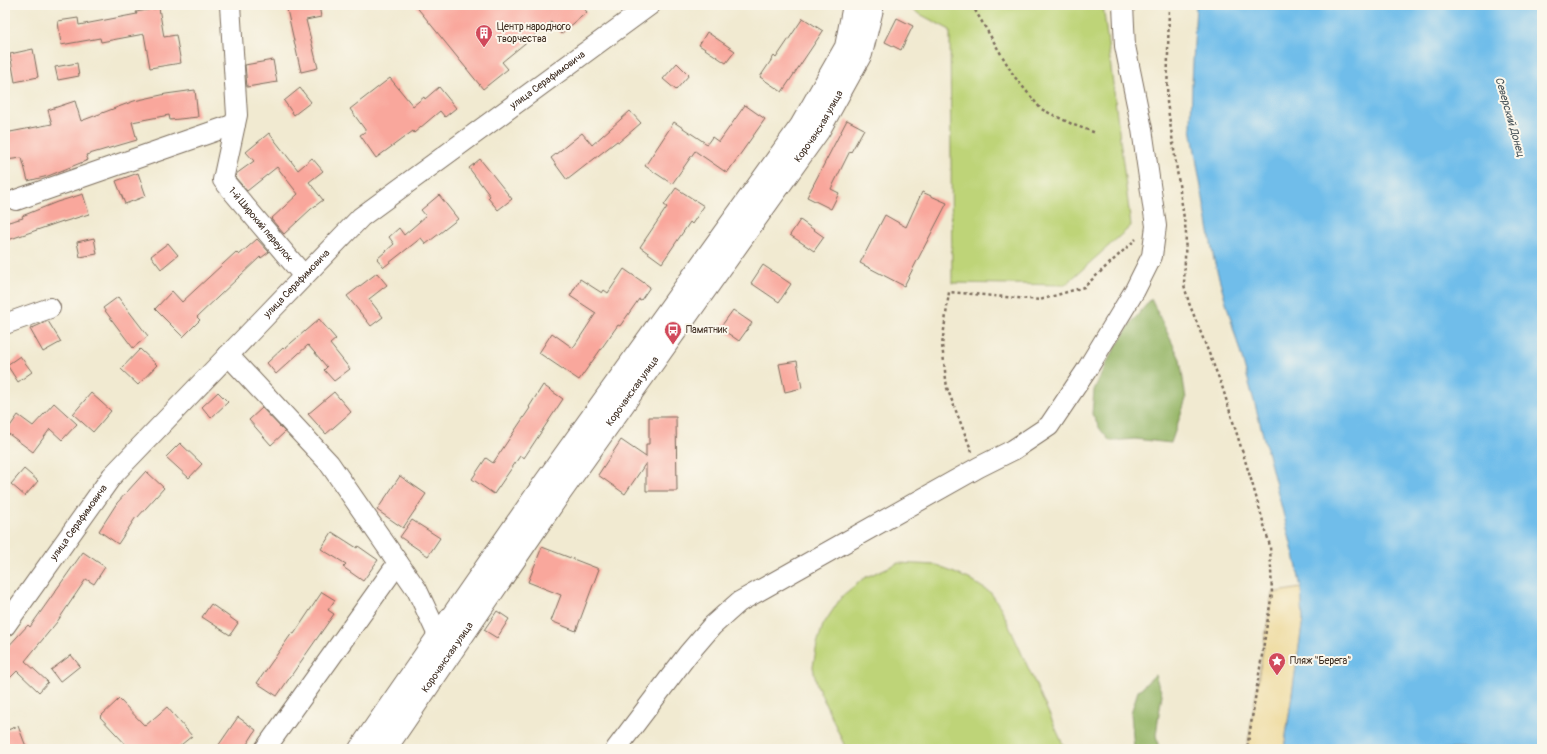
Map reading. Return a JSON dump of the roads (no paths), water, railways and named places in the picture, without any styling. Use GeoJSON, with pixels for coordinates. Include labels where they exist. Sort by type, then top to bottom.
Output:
{"type":"FeatureCollection","features":[{"type":"Feature","properties":{"kind":"main road","name":"Корочанская улица"},"geometry":{"type":"LineString","coordinates":[[360,749],[546,481],[801,126],[846,47],[854,5]]}},
{"type":"Feature","properties":{"kind":"main road","name":"Корочанская улица"},"geometry":{"type":"LineString","coordinates":[[385,749],[560,493],[819,130],[861,54],[873,5]]}},
{"type":"Feature","properties":{"kind":"street","name":"1-й Широкий переулок"},"geometry":{"type":"LineString","coordinates":[[230,5],[237,116],[223,180],[304,276]]}},
{"type":"Feature","properties":{"kind":"street","name":"улица Серафимовича"},"geometry":{"type":"LineString","coordinates":[[5,626],[112,476],[360,217],[650,5]]}},
{"type":"Feature","properties":{"kind":"street"},"geometry":{"type":"LineString","coordinates":[[616,749],[688,654],[712,626],[739,602],[979,467],[1012,450],[1049,426],[1086,371],[1135,290],[1152,256],[1156,226],[1142,129],[1125,46],[1123,5]]}},
{"type":"Feature","properties":{"kind":"street"},"geometry":{"type":"LineString","coordinates":[[16,200],[235,124]]}},
{"type":"Feature","properties":{"kind":"street"},"geometry":{"type":"LineString","coordinates":[[5,324],[50,308]]}},
{"type":"Feature","properties":{"kind":"street"},"geometry":{"type":"LineString","coordinates":[[228,355],[329,463],[416,590],[438,635]]}},
{"type":"Feature","properties":{"kind":"street"},"geometry":{"type":"LineString","coordinates":[[265,749],[398,564]]}},
{"type":"Feature","properties":{"kind":"water","name":"Северский Донец"},"geometry":{"type":"Polygon","coordinates":[[[1196,5],[1542,5],[1542,749],[1284,749],[1303,619],[1301,588],[1296,563],[1256,408],[1214,260],[1191,128],[1196,5]]]}},
{"type":"Feature","properties":{"kind":"place","name":"Центр народного творчества"},"geometry":{"type":"Point","coordinates":[484,48]}},
{"type":"Feature","properties":{"kind":"place","name":"Памятник"},"geometry":{"type":"Point","coordinates":[673,345]}},
{"type":"Feature","properties":{"kind":"place","name":"Пляж \"Берега\""},"geometry":{"type":"Point","coordinates":[1277,676]}}]}
